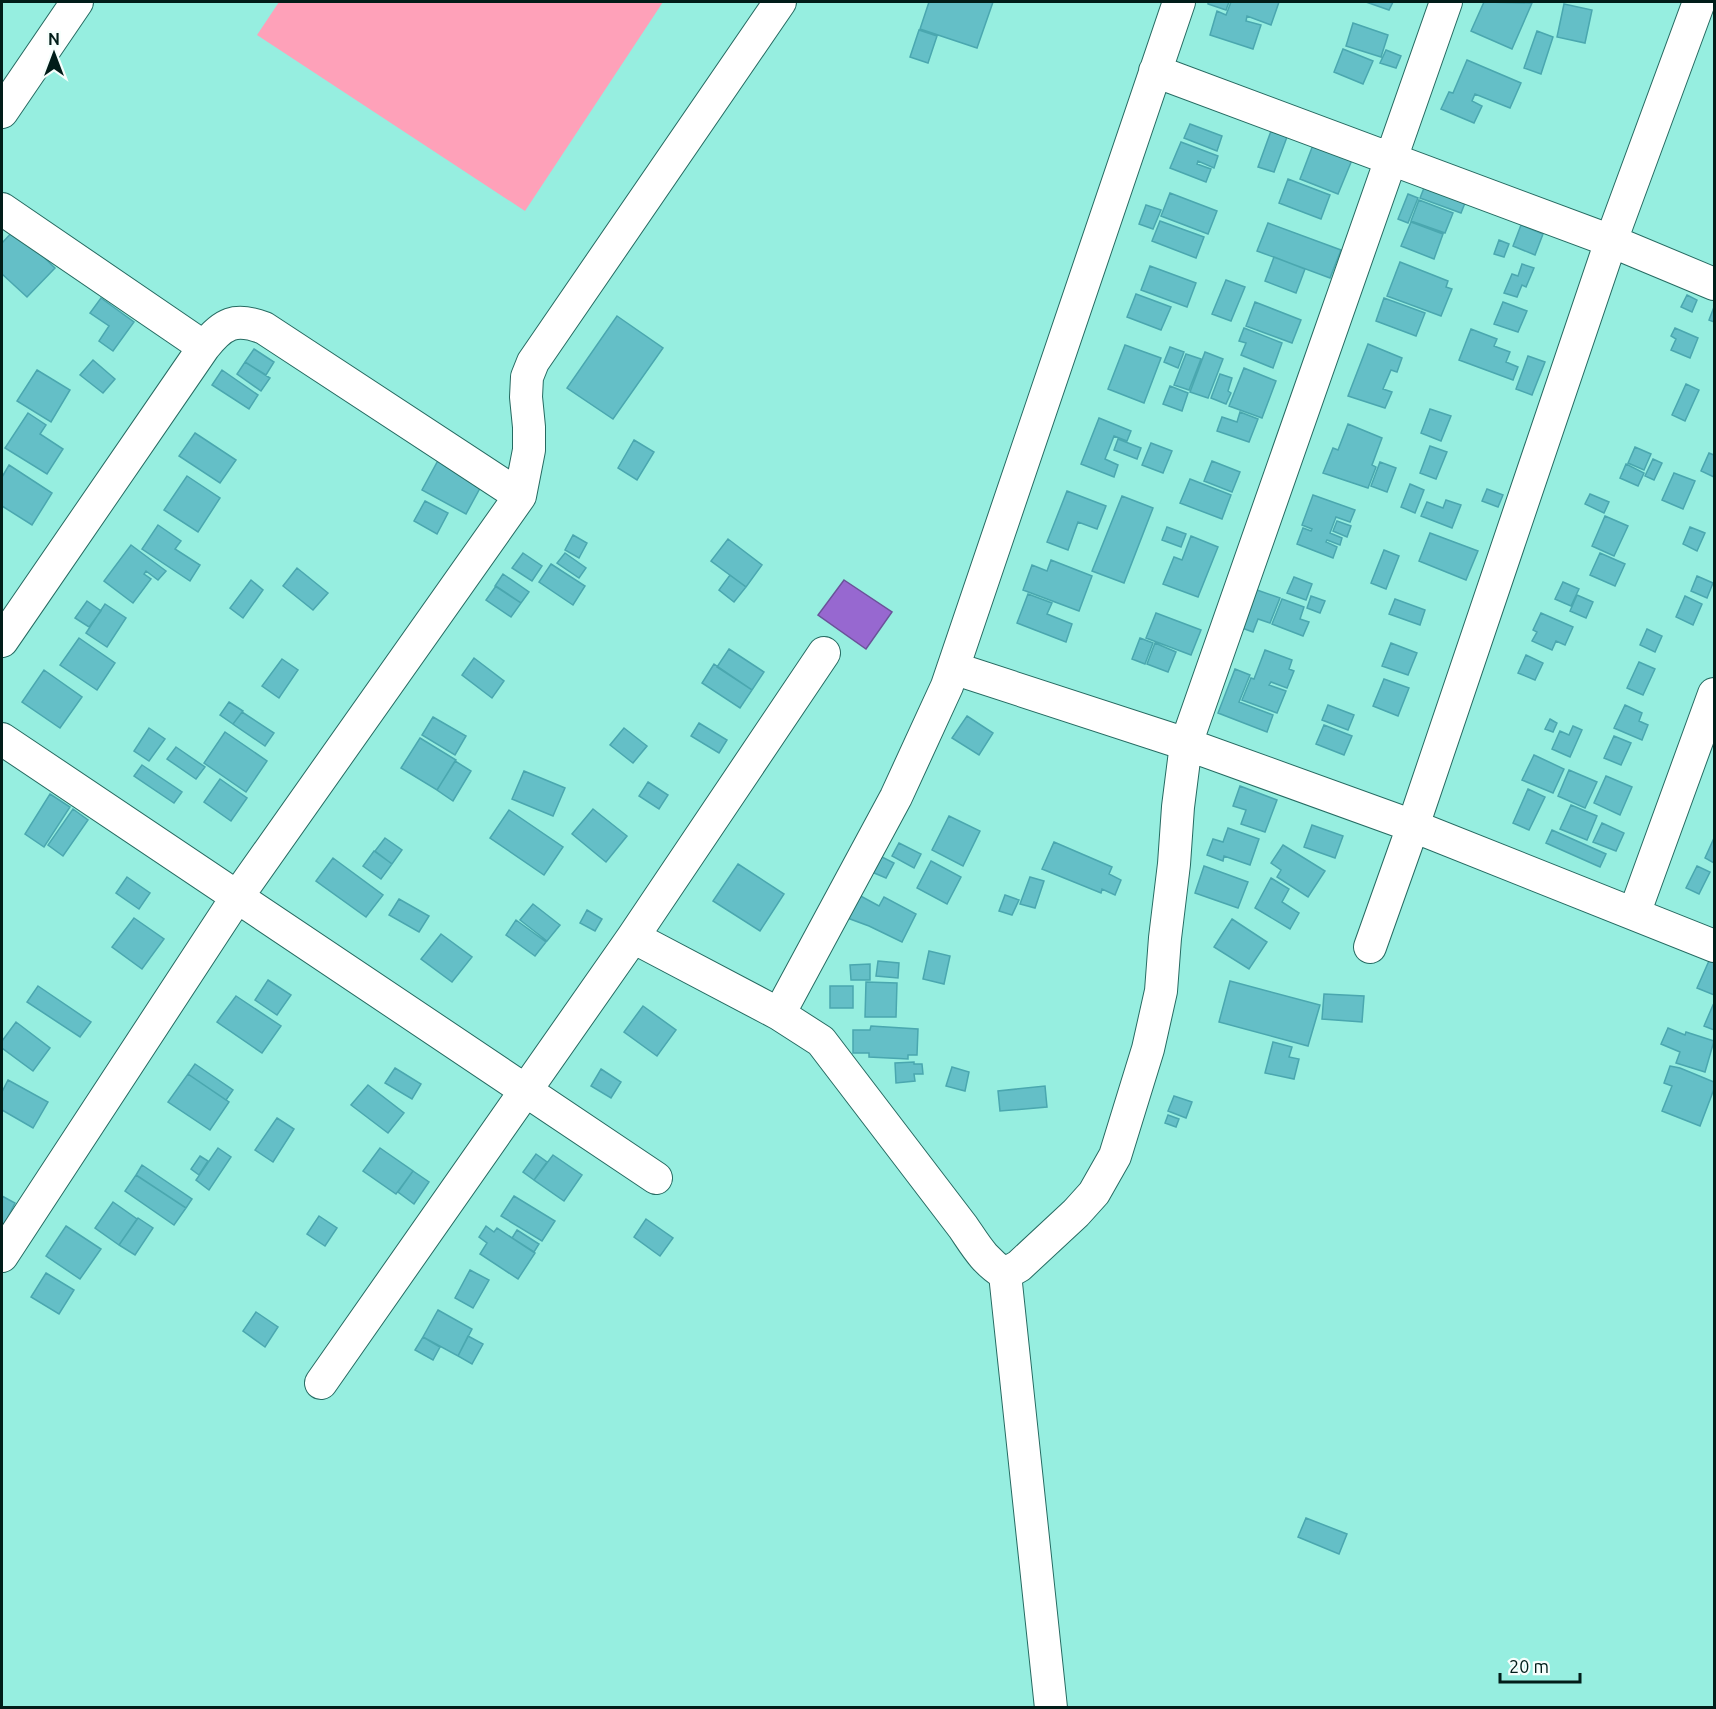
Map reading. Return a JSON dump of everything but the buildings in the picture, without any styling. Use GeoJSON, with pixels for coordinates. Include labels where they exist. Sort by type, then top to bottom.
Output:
{"type":"FeatureCollection","features":[{"type":"Feature","properties":{"kind":"street"},"geometry":{"type":"LineString","coordinates":[[2,112],[77,2]]}},
{"type":"Feature","properties":{"kind":"street"},"geometry":{"type":"LineString","coordinates":[[2,1256],[237,897],[520,496],[529,450],[527,377],[533,362],[780,2]]}},
{"type":"Feature","properties":{"kind":"street"},"geometry":{"type":"LineString","coordinates":[[779,1014],[896,797],[947,687],[1179,2]]}},
{"type":"Feature","properties":{"kind":"street"},"geometry":{"type":"LineString","coordinates":[[1005,1274],[1019,1266],[1095,1193],[1115,1156],[1148,1049],[1161,991],[1186,744],[1446,2]]}},
{"type":"Feature","properties":{"kind":"street"},"geometry":{"type":"LineString","coordinates":[[1370,947],[1611,241],[1699,2]]}},
{"type":"Feature","properties":{"kind":"street"},"geometry":{"type":"LineString","coordinates":[[1155,71],[1611,241],[1714,284]]}},
{"type":"Feature","properties":{"kind":"street"},"geometry":{"type":"LineString","coordinates":[[2,209],[204,347]]}},
{"type":"Feature","properties":{"kind":"street"},"geometry":{"type":"LineString","coordinates":[[2,641],[204,347],[215,333],[230,324],[249,322],[264,328],[520,496]]}},
{"type":"Feature","properties":{"kind":"street"},"geometry":{"type":"LineString","coordinates":[[321,1383],[633,937],[824,653]]}},
{"type":"Feature","properties":{"kind":"street"},"geometry":{"type":"LineString","coordinates":[[953,668],[1186,744],[1413,826],[1714,946]]}},
{"type":"Feature","properties":{"kind":"street"},"geometry":{"type":"LineString","coordinates":[[1634,914],[1714,694]]}},
{"type":"Feature","properties":{"kind":"street"},"geometry":{"type":"LineString","coordinates":[[2,739],[657,1178]]}},
{"type":"Feature","properties":{"kind":"street"},"geometry":{"type":"LineString","coordinates":[[633,937],[779,1014],[821,1041],[963,1227],[981,1254],[991,1265],[1005,1274]]}},
{"type":"Feature","properties":{"kind":"street"},"geometry":{"type":"LineString","coordinates":[[1005,1274],[1051,1707]]}},
{"type":"Feature","properties":{"kind":"shaded area"},"geometry":{"type":"Polygon","coordinates":[[[279,2],[663,2],[525,211],[257,35],[279,2]]]}},
{"type":"Feature","properties":{"kind":"shaded area"},"geometry":{"type":"Polygon","coordinates":[[[844,580],[892,612],[866,649],[818,615],[844,580]]]}}]}
